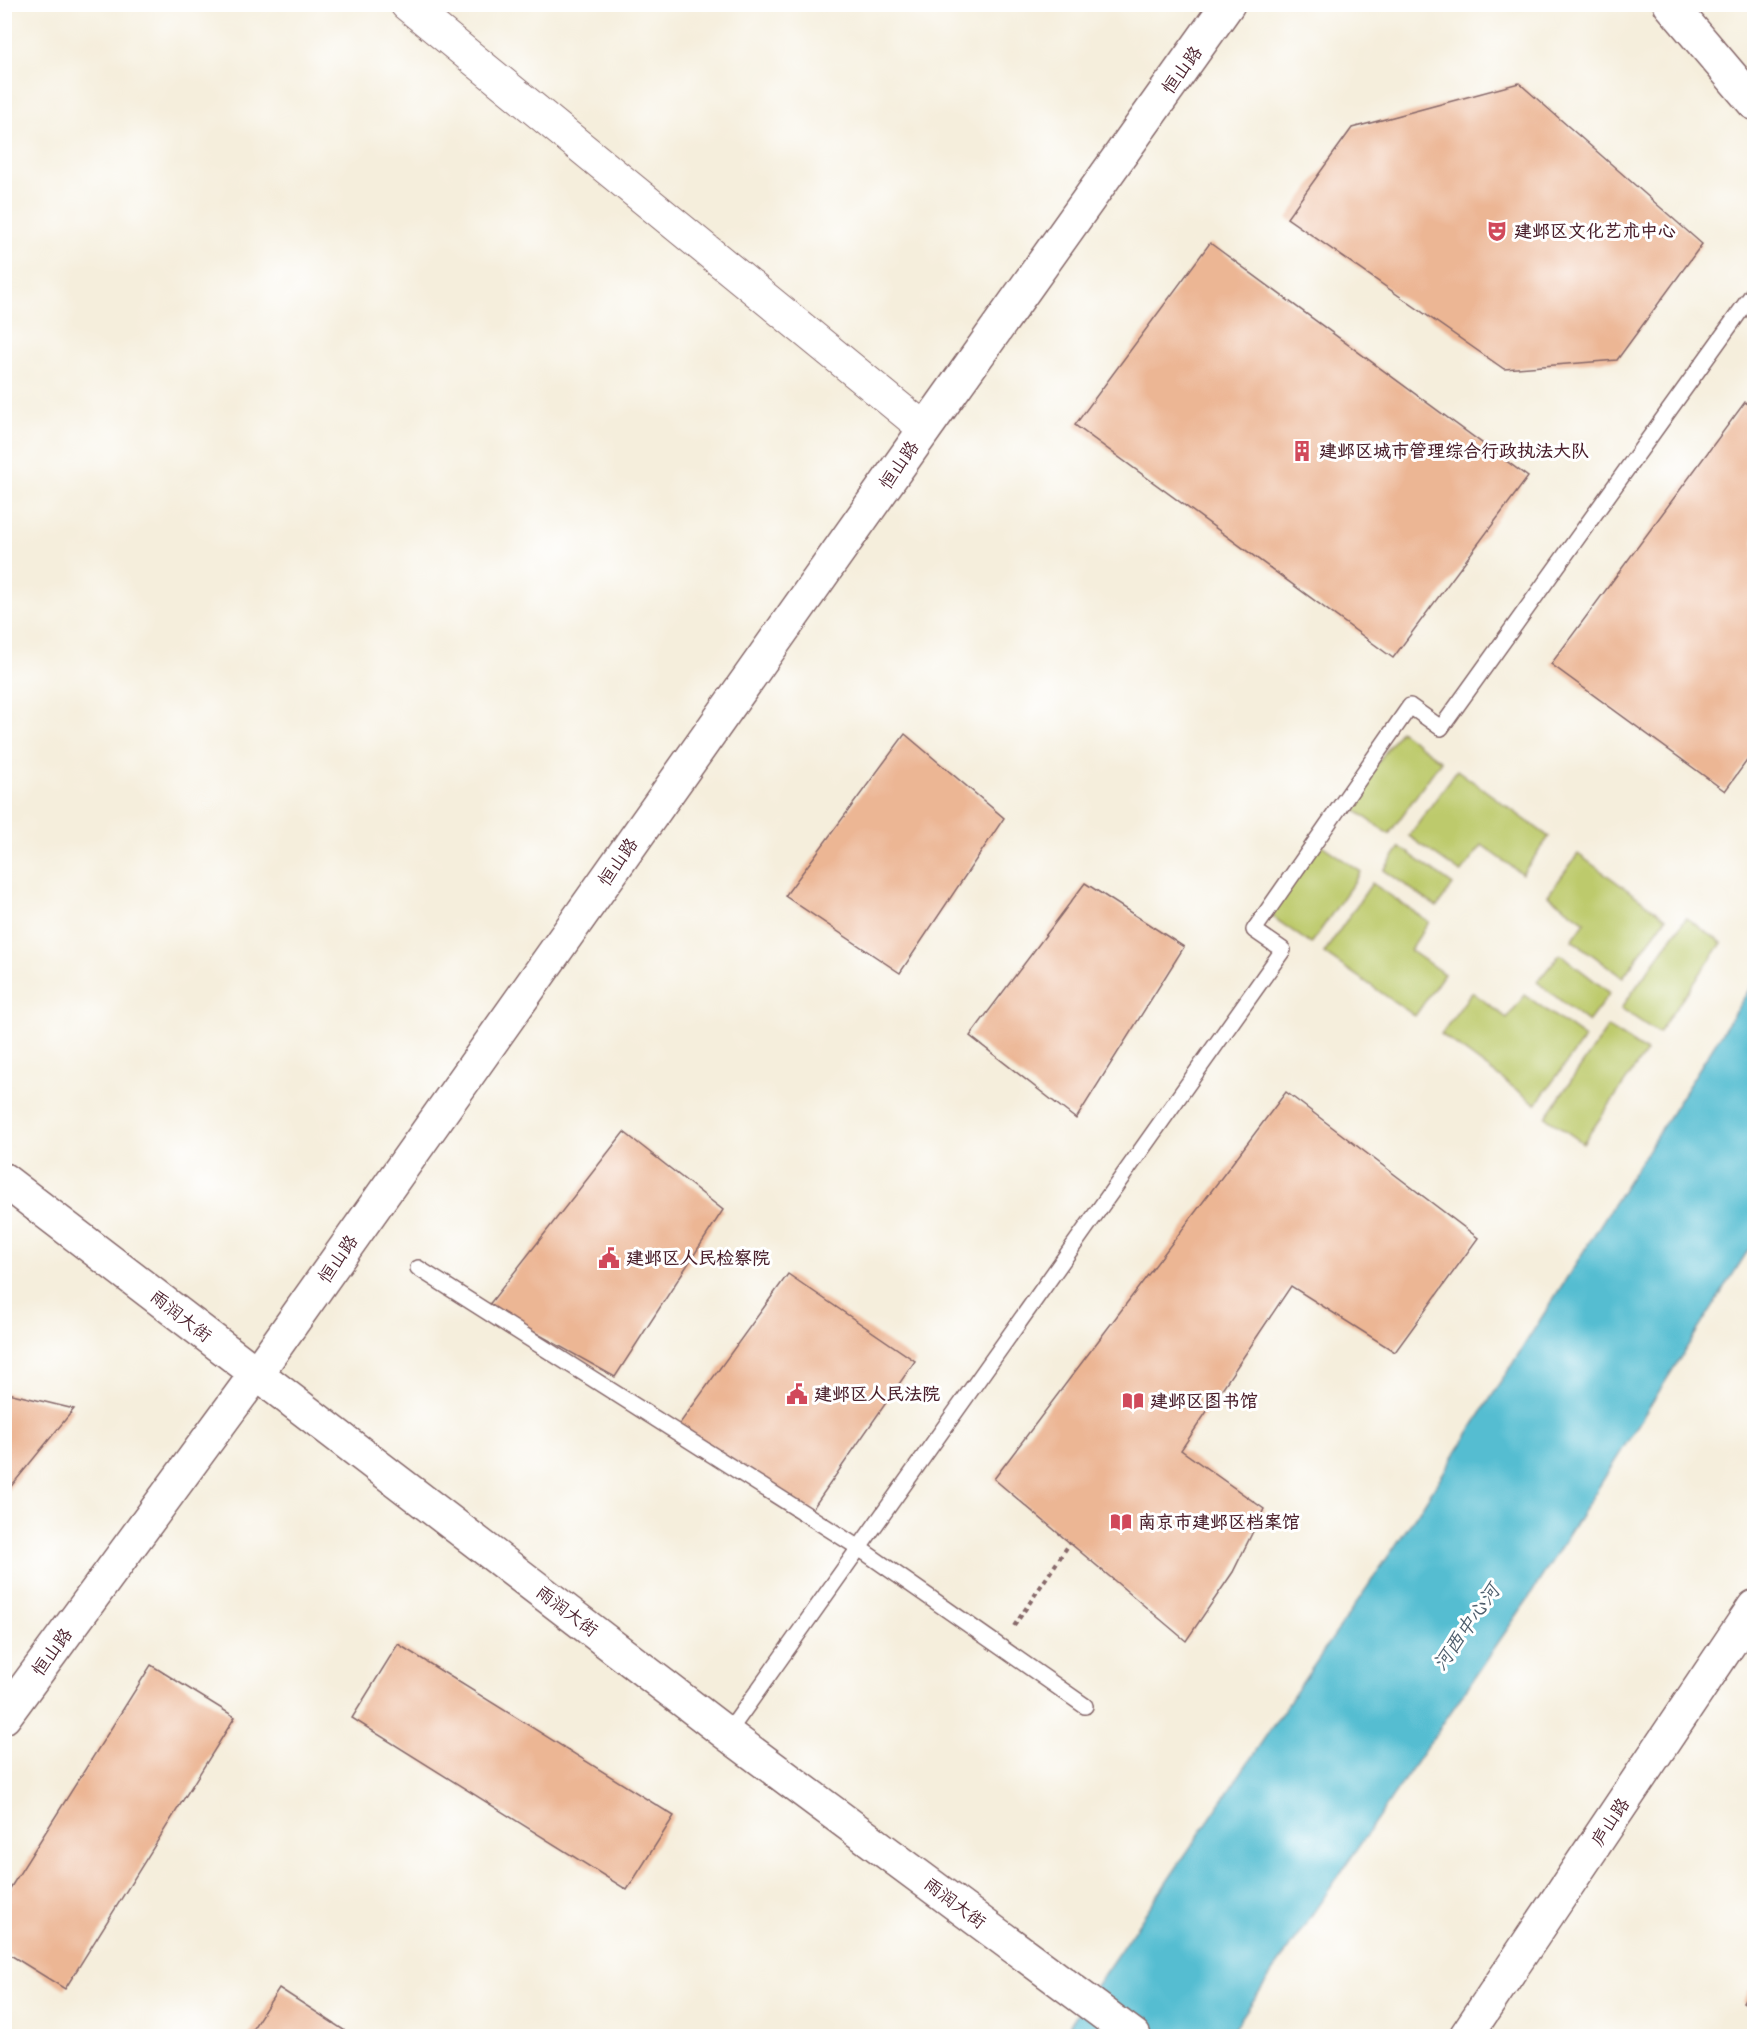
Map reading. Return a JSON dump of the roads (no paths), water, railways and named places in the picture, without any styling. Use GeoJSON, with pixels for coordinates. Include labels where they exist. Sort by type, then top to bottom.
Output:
{"type":"FeatureCollection","features":[{"type":"Feature","properties":{"kind":"street"},"geometry":{"type":"LineString","coordinates":[[406,4],[924,429]]}},
{"type":"Feature","properties":{"kind":"street","name":"恒山路"},"geometry":{"type":"LineString","coordinates":[[4,1717],[256,1374],[924,429],[1228,4]]}},
{"type":"Feature","properties":{"kind":"street"},"geometry":{"type":"LineString","coordinates":[[1670,4],[1755,103]]}},
{"type":"Feature","properties":{"kind":"street","name":"雨润大街"},"geometry":{"type":"LineString","coordinates":[[4,1179],[727,1734],[1134,2037]]}},
{"type":"Feature","properties":{"kind":"street","name":"庐山路"},"geometry":{"type":"LineString","coordinates":[[1466,2037],[1755,1607]]}},
{"type":"Feature","properties":{"kind":"lane"},"geometry":{"type":"LineString","coordinates":[[727,1734],[1283,950],[1254,930],[1410,706],[1441,728],[1755,292]]}},
{"type":"Feature","properties":{"kind":"lane"},"geometry":{"type":"LineString","coordinates":[[418,1268],[859,1548],[1084,1706]]}},
{"type":"Feature","properties":{"kind":"water","name":"河西中心河"},"geometry":{"type":"Polygon","coordinates":[[[1754,982],[1754,1241],[1528,1599],[1229,2036],[1062,2036],[1423,1505],[1754,982]]]}},
{"type":"Feature","properties":{"kind":"place","name":"建邺区文化艺术中心"},"geometry":{"type":"Point","coordinates":[1497,231]}},
{"type":"Feature","properties":{"kind":"place","name":"建邺区城市管理综合行政执法大队"},"geometry":{"type":"Point","coordinates":[1302,451]}},
{"type":"Feature","properties":{"kind":"place","name":"建邺区人民检察院"},"geometry":{"type":"Point","coordinates":[609,1258]}},
{"type":"Feature","properties":{"kind":"place","name":"建邺区人民法院"},"geometry":{"type":"Point","coordinates":[797,1394]}},
{"type":"Feature","properties":{"kind":"place","name":"建邺区图书馆"},"geometry":{"type":"Point","coordinates":[1133,1401]}},
{"type":"Feature","properties":{"kind":"place","name":"南京市建邺区档案馆"},"geometry":{"type":"Point","coordinates":[1121,1522]}}]}
